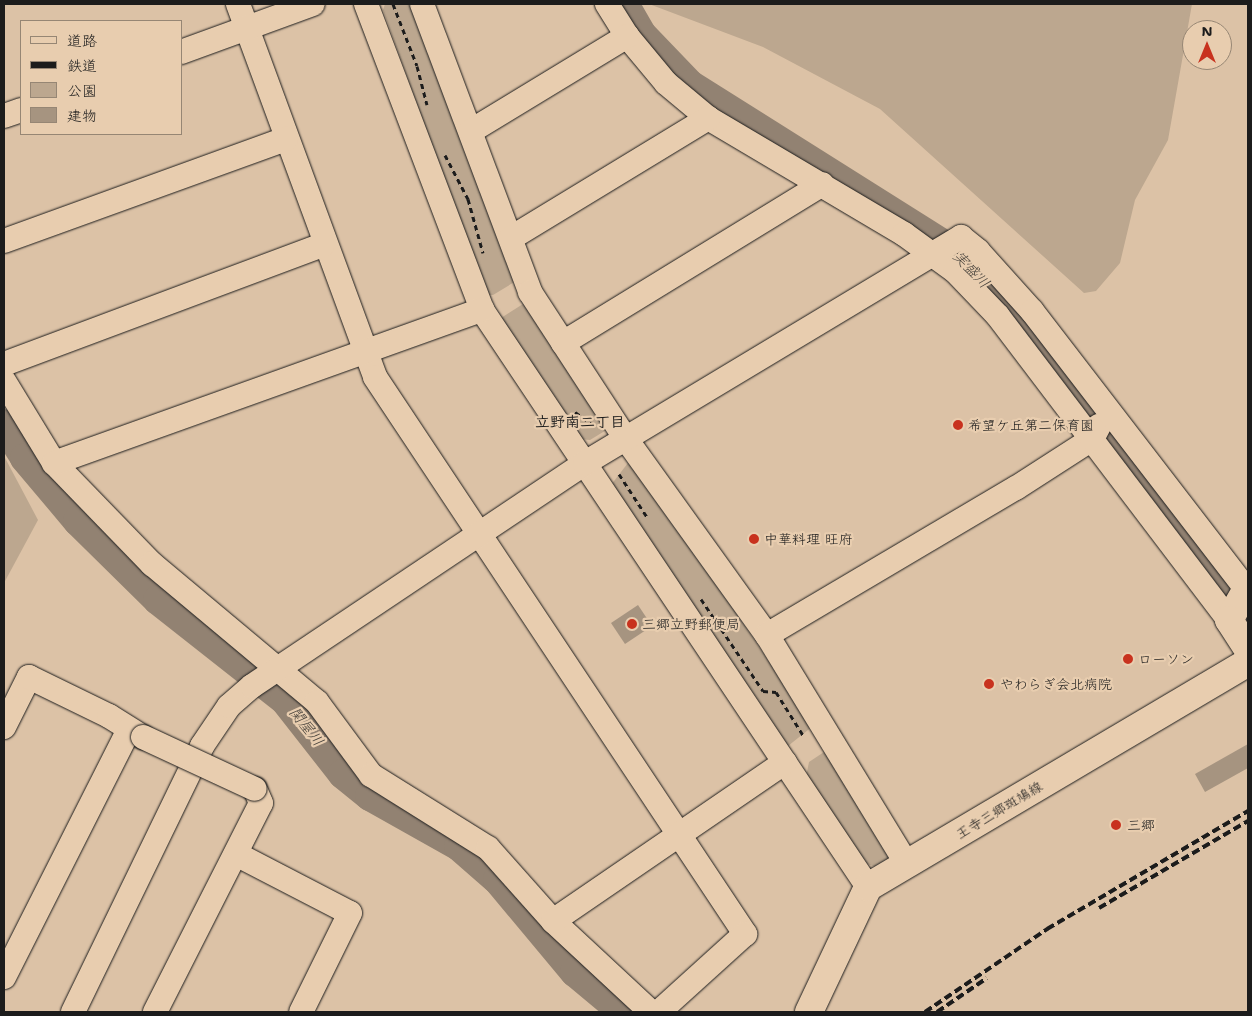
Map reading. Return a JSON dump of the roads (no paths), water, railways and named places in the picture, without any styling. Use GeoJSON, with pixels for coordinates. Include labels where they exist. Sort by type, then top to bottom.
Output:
{"type":"FeatureCollection","features":[{"type":"Feature","properties":{"kind":"main road"},"geometry":{"type":"LineString","coordinates":[[1242,599],[1248,649]]}},
{"type":"Feature","properties":{"kind":"main road","name":"王寺三郷斑鳩線"},"geometry":{"type":"LineString","coordinates":[[868,887],[1248,662]]}},
{"type":"Feature","properties":{"kind":"main road"},"geometry":{"type":"LineString","coordinates":[[809,1012],[868,887]]}},
{"type":"Feature","properties":{"kind":"street"},"geometry":{"type":"LineString","coordinates":[[238,4],[323,245],[375,377],[682,834],[745,934],[659,1012]]}},
{"type":"Feature","properties":{"kind":"street"},"geometry":{"type":"LineString","coordinates":[[182,52],[313,4]]}},
{"type":"Feature","properties":{"kind":"street"},"geometry":{"type":"LineString","coordinates":[[366,4],[482,310],[868,887]]}},
{"type":"Feature","properties":{"kind":"street"},"geometry":{"type":"LineString","coordinates":[[422,4],[530,292],[626,439],[767,635],[908,864]]}},
{"type":"Feature","properties":{"kind":"street"},"geometry":{"type":"LineString","coordinates":[[607,4],[628,36],[666,83],[708,118],[937,253],[998,316],[1099,428],[1242,599]]}},
{"type":"Feature","properties":{"kind":"street"},"geometry":{"type":"LineString","coordinates":[[470,131],[628,36]]}},
{"type":"Feature","properties":{"kind":"street"},"geometry":{"type":"LineString","coordinates":[[4,116],[20,110]]}},
{"type":"Feature","properties":{"kind":"street"},"geometry":{"type":"LineString","coordinates":[[511,238],[708,118]]}},
{"type":"Feature","properties":{"kind":"street"},"geometry":{"type":"LineString","coordinates":[[4,241],[286,139]]}},
{"type":"Feature","properties":{"kind":"street"},"geometry":{"type":"LineString","coordinates":[[563,343],[822,184]]}},
{"type":"Feature","properties":{"kind":"street"},"geometry":{"type":"LineString","coordinates":[[73,1012],[202,746],[230,706],[266,677],[585,464],[937,253],[960,237],[978,251],[1032,311],[1099,428],[1242,599]]}},
{"type":"Feature","properties":{"kind":"street"},"geometry":{"type":"LineString","coordinates":[[4,364],[323,245]]}},
{"type":"Feature","properties":{"kind":"street"},"geometry":{"type":"LineString","coordinates":[[54,463],[482,310]]}},
{"type":"Feature","properties":{"kind":"street"},"geometry":{"type":"LineString","coordinates":[[4,381],[54,463],[266,677],[317,702],[371,775],[488,848],[553,920],[651,1012]]}},
{"type":"Feature","properties":{"kind":"street"},"geometry":{"type":"LineString","coordinates":[[767,635],[1099,428]]}},
{"type":"Feature","properties":{"kind":"street"},"geometry":{"type":"LineString","coordinates":[[4,727],[30,677],[109,716],[136,734],[255,789],[261,804],[155,1012]]}},
{"type":"Feature","properties":{"kind":"street"},"geometry":{"type":"LineString","coordinates":[[4,977],[136,734]]}},
{"type":"Feature","properties":{"kind":"street"},"geometry":{"type":"LineString","coordinates":[[553,920],[682,834],[785,762]]}},
{"type":"Feature","properties":{"kind":"street"},"geometry":{"type":"LineString","coordinates":[[236,854],[350,913],[301,1012]]}},
{"type":"Feature","properties":{"kind":"waterway","name":"実盛川"},"geometry":{"type":"LineString","coordinates":[[624,4],[641,34],[690,85],[960,255],[1043,351],[1248,614]]}},
{"type":"Feature","properties":{"kind":"waterway","name":"関屋川"},"geometry":{"type":"LineString","coordinates":[[4,424],[25,458],[78,521],[158,600],[285,700],[343,774],[370,796],[459,846],[498,880],[575,972],[623,1012]]}},
{"type":"Feature","properties":{"kind":"railway"},"geometry":{"type":"LineString","coordinates":[[925,1012],[1047,929],[1248,811]]}},
{"type":"Feature","properties":{"kind":"railway"},"geometry":{"type":"LineString","coordinates":[[1099,908],[1248,821]]}},
{"type":"Feature","properties":{"kind":"railway"},"geometry":{"type":"LineString","coordinates":[[937,1012],[987,978]]}},
{"type":"Feature","properties":{"kind":"place","name":"希望ケ丘第二保育園"},"geometry":{"type":"Point","coordinates":[958,425]}},
{"type":"Feature","properties":{"kind":"place","name":"中華料理 旺府"},"geometry":{"type":"Point","coordinates":[754,539]}},
{"type":"Feature","properties":{"kind":"place","name":"三郷立野郵便局"},"geometry":{"type":"Point","coordinates":[632,624]}},
{"type":"Feature","properties":{"kind":"place","name":"ローソン"},"geometry":{"type":"Point","coordinates":[1128,659]}},
{"type":"Feature","properties":{"kind":"place","name":"やわらぎ会北病院"},"geometry":{"type":"Point","coordinates":[989,684]}},
{"type":"Feature","properties":{"kind":"place","name":"三郷"},"geometry":{"type":"Point","coordinates":[1116,825]}},
{"type":"Feature","properties":{"kind":"district","name":"立野南二丁目"},"geometry":{"type":"Point","coordinates":[580,423]}}]}
